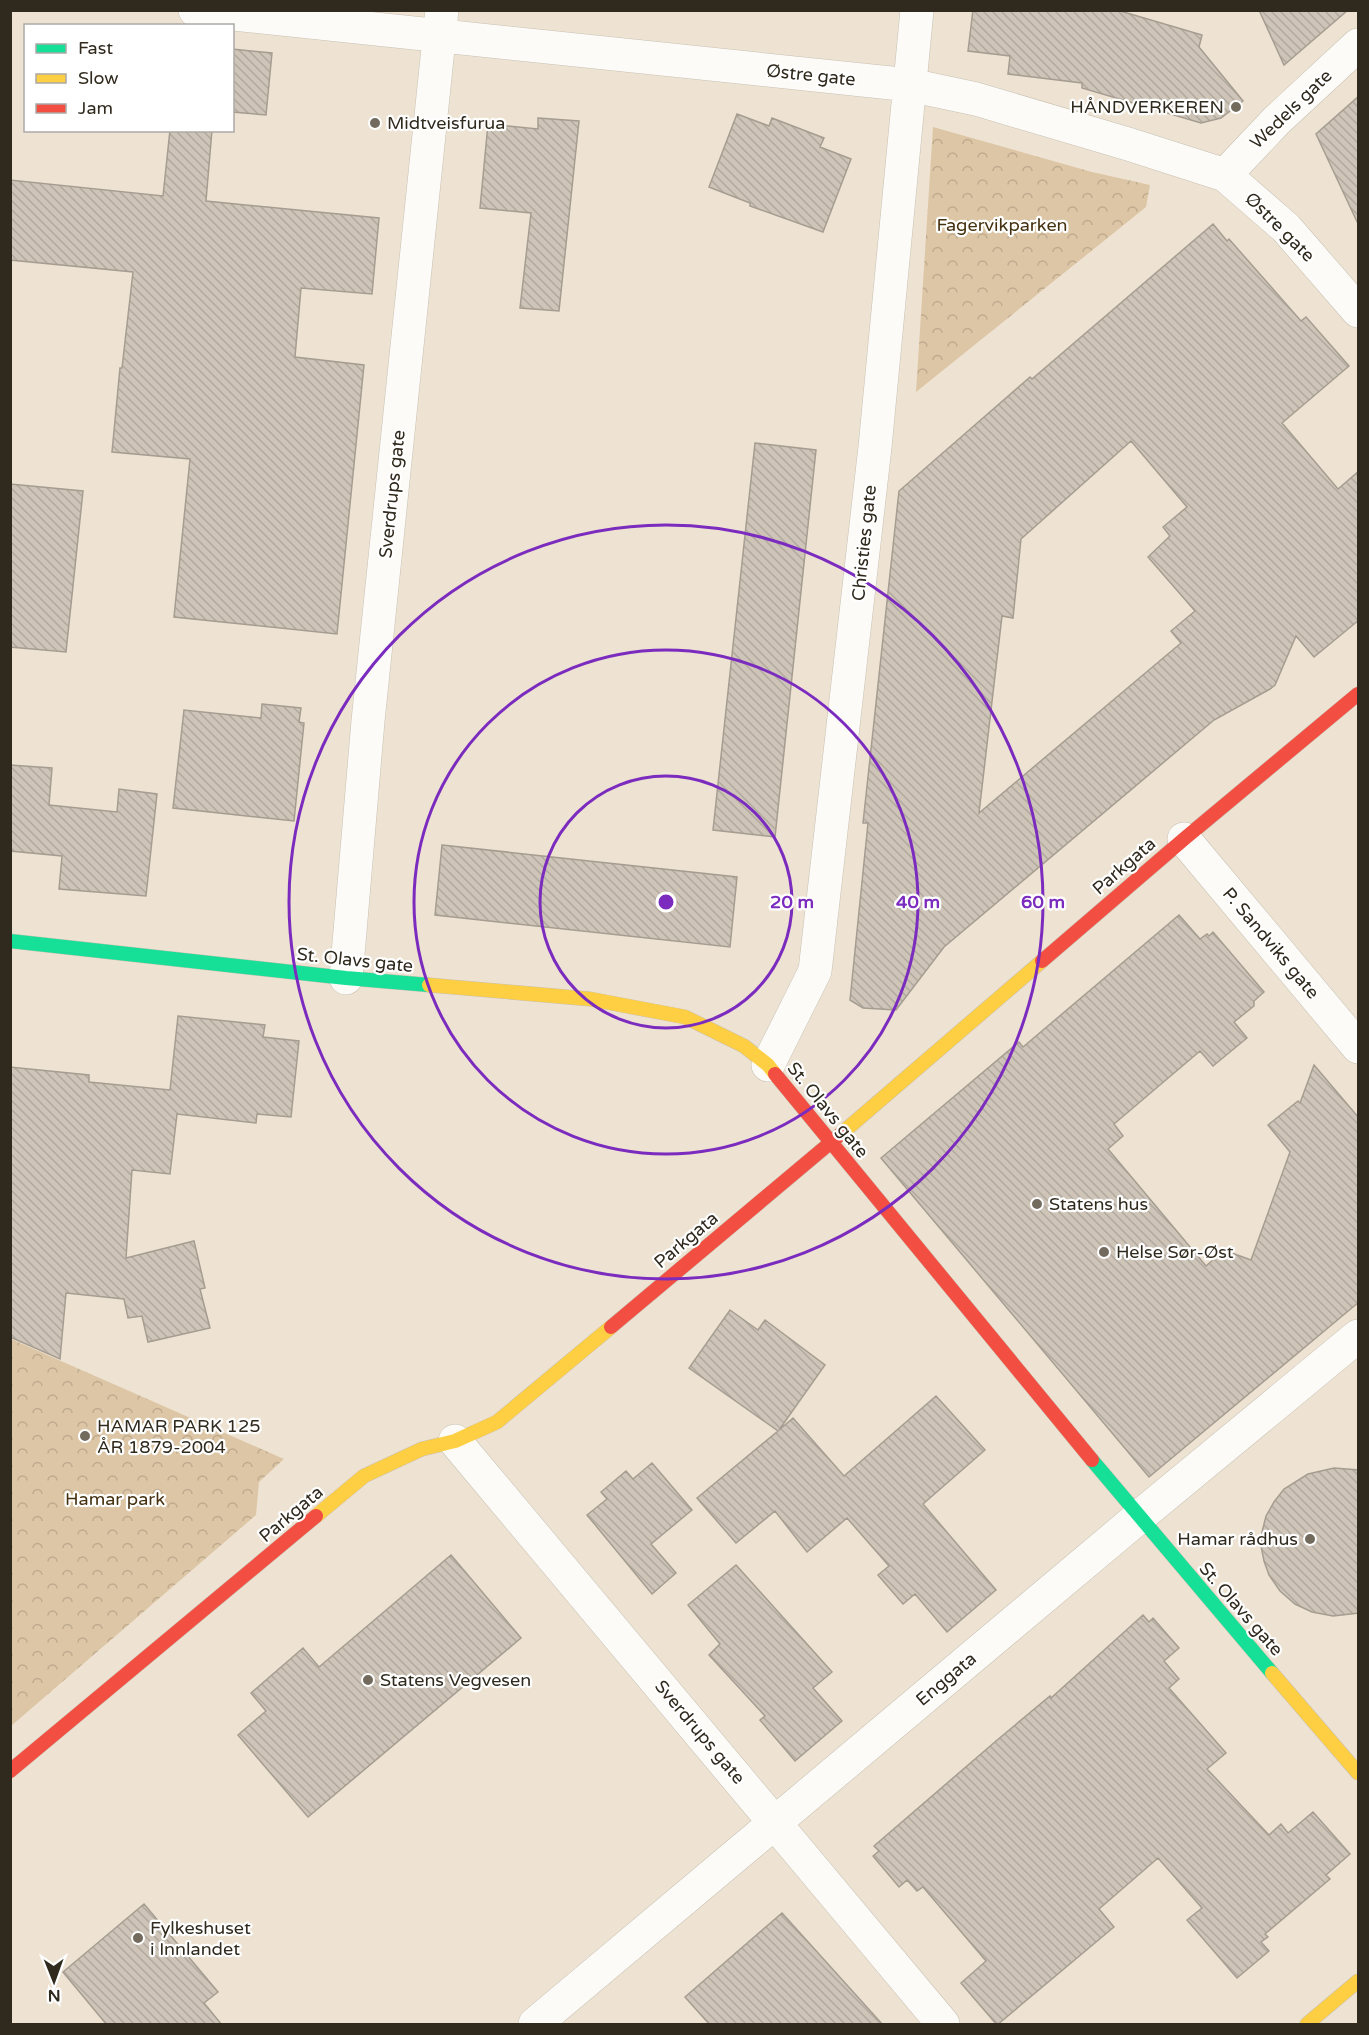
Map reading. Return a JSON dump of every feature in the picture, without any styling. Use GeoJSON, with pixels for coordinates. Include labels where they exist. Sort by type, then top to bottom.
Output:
{"type":"FeatureCollection","features":[{"type":"Feature","properties":{"kind":"main road","name":"Parkgata"},"geometry":{"type":"LineString","coordinates":[[10,1771],[364,1476],[422,1449],[454,1441],[497,1422],[832,1142],[1184,839],[1359,694]]}},
{"type":"Feature","properties":{"kind":"main road","name":"St. Olavs gate"},"geometry":{"type":"LineString","coordinates":[[10,941],[346,978],[590,999],[684,1017],[744,1046],[768,1065],[1139,1517],[1359,1773]]}},
{"type":"Feature","properties":{"kind":"main road"},"geometry":{"type":"LineString","coordinates":[[1307,2025],[1359,1981]]}},
{"type":"Feature","properties":{"kind":"street","name":"Østre gate"},"geometry":{"type":"LineString","coordinates":[[195,10],[441,23],[910,85],[976,99],[1225,175],[1286,228],[1359,311]]}},
{"type":"Feature","properties":{"kind":"street","name":"Christies gate"},"geometry":{"type":"LineString","coordinates":[[768,1065],[815,971],[875,447],[917,10]]}},
{"type":"Feature","properties":{"kind":"street","name":"Sverdrups gate"},"geometry":{"type":"LineString","coordinates":[[346,978],[368,721],[441,23]]}},
{"type":"Feature","properties":{"kind":"street","name":"Wedels gate"},"geometry":{"type":"LineString","coordinates":[[1225,175],[1276,121],[1359,45]]}},
{"type":"Feature","properties":{"kind":"street","name":"P. Sandviks gate"},"geometry":{"type":"LineString","coordinates":[[1184,839],[1359,1047]]}},
{"type":"Feature","properties":{"kind":"street","name":"Enggata"},"geometry":{"type":"LineString","coordinates":[[535,2025],[1139,1517],[1359,1336]]}},
{"type":"Feature","properties":{"kind":"street","name":"Sverdrups gate"},"geometry":{"type":"LineString","coordinates":[[454,1441],[943,2025]]}},
{"type":"Feature","properties":{"kind":"green space","name":"Fagervikparken"},"geometry":{"type":"Polygon","coordinates":[[[933,127],[1092,172],[1150,185],[1146,207],[916,392],[933,127]]]}},
{"type":"Feature","properties":{"kind":"green space","name":"Hamar park"},"geometry":{"type":"Polygon","coordinates":[[[11,1339],[284,1459],[259,1482],[256,1515],[11,1726],[11,1339]]]}},
{"type":"Feature","properties":{"kind":"building"},"geometry":{"type":"Polygon","coordinates":[[[973,10],[1117,10],[1202,35],[1199,47],[1243,101],[1221,118],[1201,123],[1082,88],[1082,83],[1008,74],[1010,56],[968,51],[973,10]]]}},
{"type":"Feature","properties":{"kind":"building"},"geometry":{"type":"Polygon","coordinates":[[[1259,10],[1348,10],[1284,65],[1259,10]]]}},
{"type":"Feature","properties":{"kind":"building"},"geometry":{"type":"Polygon","coordinates":[[[234,49],[272,53],[266,115],[234,112],[234,49]]]}},
{"type":"Feature","properties":{"kind":"building"},"geometry":{"type":"Polygon","coordinates":[[[1359,96],[1359,226],[1316,134],[1359,96]]]}},
{"type":"Feature","properties":{"kind":"building"},"geometry":{"type":"Polygon","coordinates":[[[737,114],[769,126],[772,118],[824,138],[820,147],[851,159],[823,232],[750,206],[750,203],[709,187],[737,114]]]}},
{"type":"Feature","properties":{"kind":"building"},"geometry":{"type":"Polygon","coordinates":[[[538,118],[579,121],[559,311],[520,308],[531,213],[480,208],[488,124],[538,129],[538,118]]]}},
{"type":"Feature","properties":{"kind":"building"},"geometry":{"type":"Polygon","coordinates":[[[170,132],[212,132],[206,201],[379,218],[372,294],[301,288],[295,357],[364,365],[337,634],[174,617],[190,459],[112,452],[133,272],[10,260],[10,180],[163,196],[170,132]]]}},
{"type":"Feature","properties":{"kind":"building"},"geometry":{"type":"Polygon","coordinates":[[[1213,224],[1301,321],[1306,317],[1349,366],[1282,423],[1338,489],[1359,471],[1359,620],[1314,657],[1296,636],[1275,685],[1214,720],[944,947],[896,1010],[863,1008],[850,1000],[868,823],[863,823],[899,491],[1030,377],[1032,379],[1213,224]],[[1131,441],[1021,539],[1013,618],[1002,616],[979,813],[1181,643],[1171,631],[1195,611],[1148,557],[1170,536],[1163,527],[1187,507],[1131,441]]]}},
{"type":"Feature","properties":{"kind":"building"},"geometry":{"type":"Polygon","coordinates":[[[755,443],[816,450],[775,837],[713,830],[755,443]]]}},
{"type":"Feature","properties":{"kind":"building"},"geometry":{"type":"Polygon","coordinates":[[[10,484],[83,491],[66,652],[10,647],[10,484]]]}},
{"type":"Feature","properties":{"kind":"building"},"geometry":{"type":"Polygon","coordinates":[[[262,704],[301,708],[299,722],[304,723],[294,821],[173,808],[184,710],[261,718],[262,704]]]}},
{"type":"Feature","properties":{"kind":"building"},"geometry":{"type":"Polygon","coordinates":[[[10,765],[52,768],[49,805],[117,812],[119,789],[157,794],[146,896],[59,889],[62,856],[10,851],[10,765]]]}},
{"type":"Feature","properties":{"kind":"building"},"geometry":{"type":"Polygon","coordinates":[[[442,845],[737,877],[730,947],[435,915],[442,845]]]}},
{"type":"Feature","properties":{"kind":"building","name":"Statens hus"},"geometry":{"type":"Polygon","coordinates":[[[1179,915],[1200,939],[1213,932],[1264,992],[1254,1001],[1254,1006],[1234,1022],[1247,1038],[1213,1066],[1200,1051],[1114,1124],[1123,1136],[1108,1149],[1206,1266],[1224,1250],[1251,1260],[1290,1152],[1268,1125],[1298,1101],[1300,1103],[1314,1065],[1359,1118],[1359,1302],[1149,1477],[881,1158],[1019,1042],[1023,1047],[1179,915]]]}},
{"type":"Feature","properties":{"kind":"building"},"geometry":{"type":"Polygon","coordinates":[[[178,1016],[265,1025],[263,1037],[299,1041],[291,1117],[257,1114],[256,1123],[177,1114],[170,1174],[132,1170],[126,1258],[194,1241],[205,1288],[200,1289],[210,1328],[148,1342],[142,1316],[128,1318],[124,1299],[66,1293],[60,1359],[10,1337],[10,1067],[89,1075],[89,1082],[170,1090],[178,1016]]]}},
{"type":"Feature","properties":{"kind":"building"},"geometry":{"type":"Polygon","coordinates":[[[730,1310],[758,1330],[765,1320],[825,1365],[779,1430],[793,1418],[844,1476],[936,1396],[985,1450],[923,1504],[996,1590],[947,1632],[915,1594],[903,1604],[878,1575],[889,1566],[847,1518],[807,1552],[775,1511],[736,1543],[697,1498],[778,1431],[689,1368],[730,1310]]]}},
{"type":"Feature","properties":{"kind":"building"},"geometry":{"type":"Polygon","coordinates":[[[652,1463],[692,1510],[651,1544],[676,1573],[652,1594],[587,1515],[607,1499],[601,1492],[626,1471],[633,1479],[652,1463]]]}},
{"type":"Feature","properties":{"kind":"building","name":"Hamar rådhus"},"geometry":{"type":"Polygon","coordinates":[[[1334,1468],[1359,1470],[1359,1613],[1333,1616],[1312,1612],[1295,1604],[1280,1591],[1269,1575],[1261,1546],[1266,1516],[1284,1489],[1308,1474],[1334,1468]]]}},
{"type":"Feature","properties":{"kind":"building","name":"Statens Vegvesen"},"geometry":{"type":"Polygon","coordinates":[[[451,1555],[521,1638],[308,1817],[238,1735],[266,1711],[251,1693],[303,1648],[319,1667],[451,1555]]]}},
{"type":"Feature","properties":{"kind":"building"},"geometry":{"type":"Polygon","coordinates":[[[736,1565],[832,1672],[813,1688],[842,1721],[795,1761],[760,1720],[765,1716],[709,1655],[720,1644],[688,1605],[736,1565]]]}},
{"type":"Feature","properties":{"kind":"building"},"geometry":{"type":"Polygon","coordinates":[[[1143,1615],[1149,1622],[1153,1618],[1179,1648],[1164,1661],[1179,1679],[1169,1688],[1226,1753],[1207,1769],[1269,1835],[1281,1824],[1288,1833],[1313,1812],[1350,1854],[1326,1875],[1330,1879],[1265,1934],[1268,1937],[1261,1942],[1269,1951],[1237,1978],[1187,1920],[1202,1908],[1158,1858],[1099,1909],[1114,1927],[997,2025],[961,1983],[986,1961],[923,1887],[917,1891],[907,1880],[899,1887],[873,1856],[879,1851],[874,1846],[996,1741],[1050,1696],[1051,1698],[1143,1615]]]}},
{"type":"Feature","properties":{"kind":"building","name":"Fylkeshuset i Innlandet"},"geometry":{"type":"Polygon","coordinates":[[[144,1904],[218,1992],[204,2003],[222,2025],[107,2025],[63,1972],[144,1904]]]}},
{"type":"Feature","properties":{"kind":"building"},"geometry":{"type":"Polygon","coordinates":[[[782,1913],[883,2025],[710,2025],[685,1997],[782,1913]]]}},
{"type":"Feature","properties":{"kind":"traffic: fast"},"geometry":{"type":"LineString","coordinates":[[10,941],[429,985]]}},
{"type":"Feature","properties":{"kind":"traffic: fast"},"geometry":{"type":"LineString","coordinates":[[1092,1460],[1272,1673]]}},
{"type":"Feature","properties":{"kind":"traffic: slow"},"geometry":{"type":"LineString","coordinates":[[842,1133],[1042,961]]}},
{"type":"Feature","properties":{"kind":"traffic: slow"},"geometry":{"type":"LineString","coordinates":[[429,985],[590,999],[685,1017],[744,1046],[768,1065],[775,1074]]}},
{"type":"Feature","properties":{"kind":"traffic: slow"},"geometry":{"type":"LineString","coordinates":[[316,1516],[364,1476],[422,1449],[455,1441],[497,1422],[611,1327]]}},
{"type":"Feature","properties":{"kind":"traffic: slow"},"geometry":{"type":"LineString","coordinates":[[1272,1673],[1358,1773]]}},
{"type":"Feature","properties":{"kind":"traffic: slow"},"geometry":{"type":"LineString","coordinates":[[1307,2024],[1358,1981]]}},
{"type":"Feature","properties":{"kind":"traffic: jam"},"geometry":{"type":"LineString","coordinates":[[1042,961],[1358,694]]}},
{"type":"Feature","properties":{"kind":"traffic: jam"},"geometry":{"type":"LineString","coordinates":[[775,1074],[1092,1460]]}},
{"type":"Feature","properties":{"kind":"traffic: jam"},"geometry":{"type":"LineString","coordinates":[[611,1327],[842,1133]]}},
{"type":"Feature","properties":{"kind":"traffic: jam"},"geometry":{"type":"LineString","coordinates":[[10,1771],[316,1516]]}},
{"type":"Feature","properties":{"kind":"place","name":"HÅNDVERKEREN"},"geometry":{"type":"Point","coordinates":[1236,107]}},
{"type":"Feature","properties":{"kind":"place","name":"Midtveisfurua"},"geometry":{"type":"Point","coordinates":[375,123]}},
{"type":"Feature","properties":{"kind":"place","name":"Statens hus"},"geometry":{"type":"Point","coordinates":[1037,1204]}},
{"type":"Feature","properties":{"kind":"place","name":"Helse Sør-Øst"},"geometry":{"type":"Point","coordinates":[1104,1252]}},
{"type":"Feature","properties":{"kind":"place","name":"HAMAR PARK 125 ÅR 1879-2004"},"geometry":{"type":"Point","coordinates":[85,1436]}},
{"type":"Feature","properties":{"kind":"place","name":"Hamar rådhus"},"geometry":{"type":"Point","coordinates":[1310,1539]}},
{"type":"Feature","properties":{"kind":"place","name":"Statens Vegvesen"},"geometry":{"type":"Point","coordinates":[368,1680]}},
{"type":"Feature","properties":{"kind":"place","name":"Fylkeshuset i Innlandet"},"geometry":{"type":"Point","coordinates":[138,1938]}}]}
